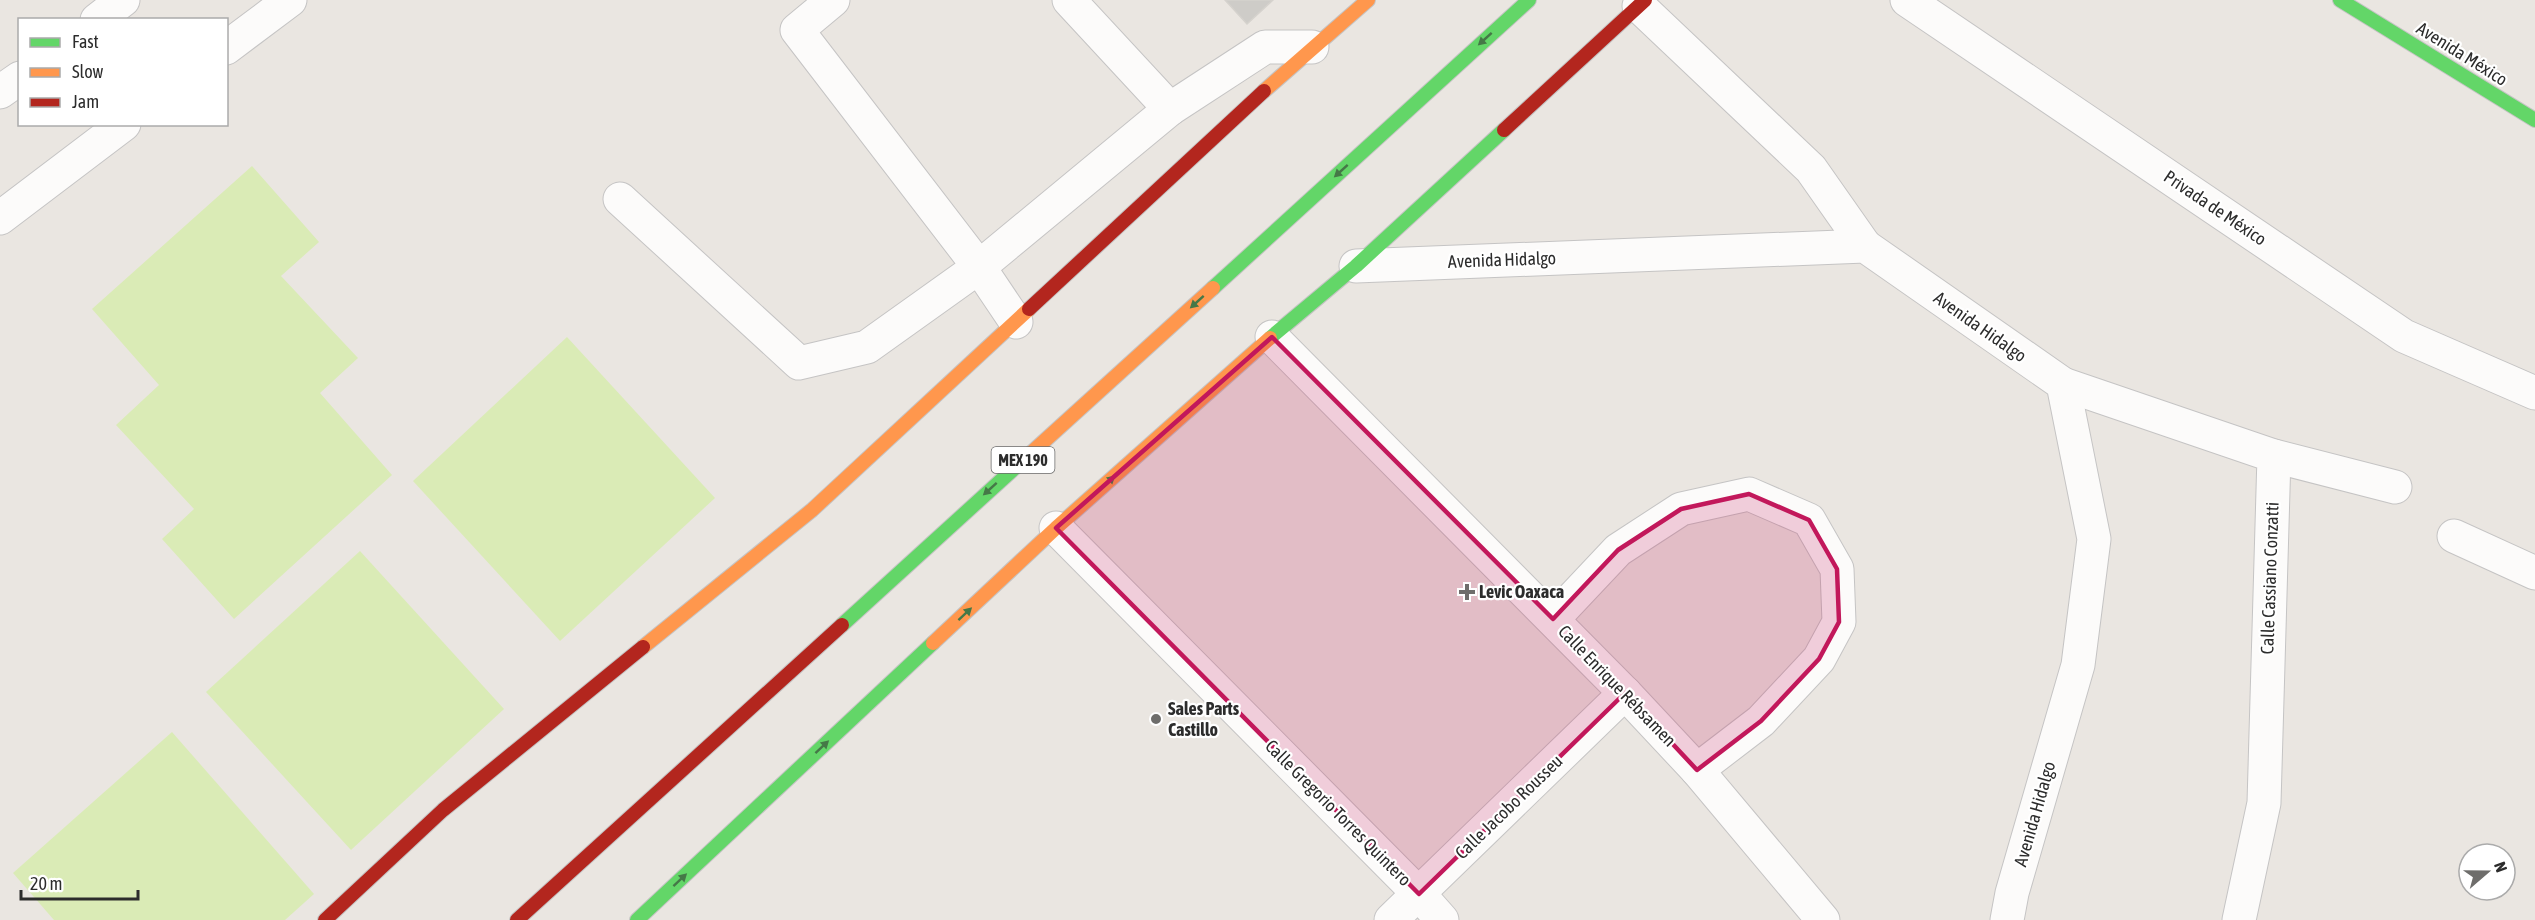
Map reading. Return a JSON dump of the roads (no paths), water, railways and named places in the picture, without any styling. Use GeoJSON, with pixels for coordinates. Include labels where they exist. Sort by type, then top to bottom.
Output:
{"type":"FeatureCollection","features":[{"type":"Feature","properties":{"kind":"main road"},"geometry":{"type":"LineString","coordinates":[[324,920],[443,810],[812,510],[1312,47],[1368,0]]}},
{"type":"Feature","properties":{"kind":"main road","name":"MEX 190"},"geometry":{"type":"LineString","coordinates":[[518,920],[1529,0]]}},
{"type":"Feature","properties":{"kind":"main road","name":"Avenida México"},"geometry":{"type":"LineString","coordinates":[[2340,0],[2535,120]]}},
{"type":"Feature","properties":{"kind":"main road"},"geometry":{"type":"LineString","coordinates":[[637,920],[1056,528],[1356,266],[1642,3]]}},
{"type":"Feature","properties":{"kind":"street"},"geometry":{"type":"LineString","coordinates":[[100,18],[123,0]]}},
{"type":"Feature","properties":{"kind":"street"},"geometry":{"type":"LineString","coordinates":[[228,46],[290,0]]}},
{"type":"Feature","properties":{"kind":"street"},"geometry":{"type":"LineString","coordinates":[[833,0],[797,30],[978,267],[1016,322]]}},
{"type":"Feature","properties":{"kind":"street"},"geometry":{"type":"LineString","coordinates":[[1069,0],[1170,109]]}},
{"type":"Feature","properties":{"kind":"street","name":"Privada de México"},"geometry":{"type":"LineString","coordinates":[[1907,0],[2404,336],[2535,393]]}},
{"type":"Feature","properties":{"kind":"street"},"geometry":{"type":"LineString","coordinates":[[1642,3],[1811,169],[1865,246]]}},
{"type":"Feature","properties":{"kind":"street"},"geometry":{"type":"LineString","coordinates":[[620,199],[799,363],[867,347],[978,267],[1170,109],[1265,47],[1312,47]]}},
{"type":"Feature","properties":{"kind":"street"},"geometry":{"type":"LineString","coordinates":[[0,92],[18,79]]}},
{"type":"Feature","properties":{"kind":"street"},"geometry":{"type":"LineString","coordinates":[[0,218],[121,126]]}},
{"type":"Feature","properties":{"kind":"street","name":"Avenida Hidalgo"},"geometry":{"type":"LineString","coordinates":[[1356,266],[1865,246],[2062,384],[2094,539],[2079,665],[2012,893],[2007,920]]}},
{"type":"Feature","properties":{"kind":"street","name":"Calle Enrique Rébsamen"},"geometry":{"type":"LineString","coordinates":[[1272,337],[1625,693],[1696,770],[1822,920]]}},
{"type":"Feature","properties":{"kind":"street"},"geometry":{"type":"LineString","coordinates":[[2062,384],[2274,456],[2396,488]]}},
{"type":"Feature","properties":{"kind":"street","name":"Calle Cassiano Conzatti"},"geometry":{"type":"LineString","coordinates":[[2239,920],[2264,802],[2274,456]]}},
{"type":"Feature","properties":{"kind":"street"},"geometry":{"type":"LineString","coordinates":[[1553,619],[1618,550],[1681,509],[1749,494],[1809,520],[1837,568],[1839,622],[1819,659],[1761,721],[1696,770]]}},
{"type":"Feature","properties":{"kind":"street","name":"Calle Gregorio Torres Quintero"},"geometry":{"type":"LineString","coordinates":[[1056,528],[1419,894],[1442,920]]}},
{"type":"Feature","properties":{"kind":"street"},"geometry":{"type":"LineString","coordinates":[[2454,536],[2535,573]]}},
{"type":"Feature","properties":{"kind":"street","name":"Calle Jacobo Rousseu"},"geometry":{"type":"LineString","coordinates":[[1391,920],[1625,693]]}},
{"type":"Feature","properties":{"kind":"place","name":"Levic Oaxaca"},"geometry":{"type":"Point","coordinates":[1467,592]}},
{"type":"Feature","properties":{"kind":"place","name":"Sales Parts Castillo"},"geometry":{"type":"Point","coordinates":[1156,719]}}]}
